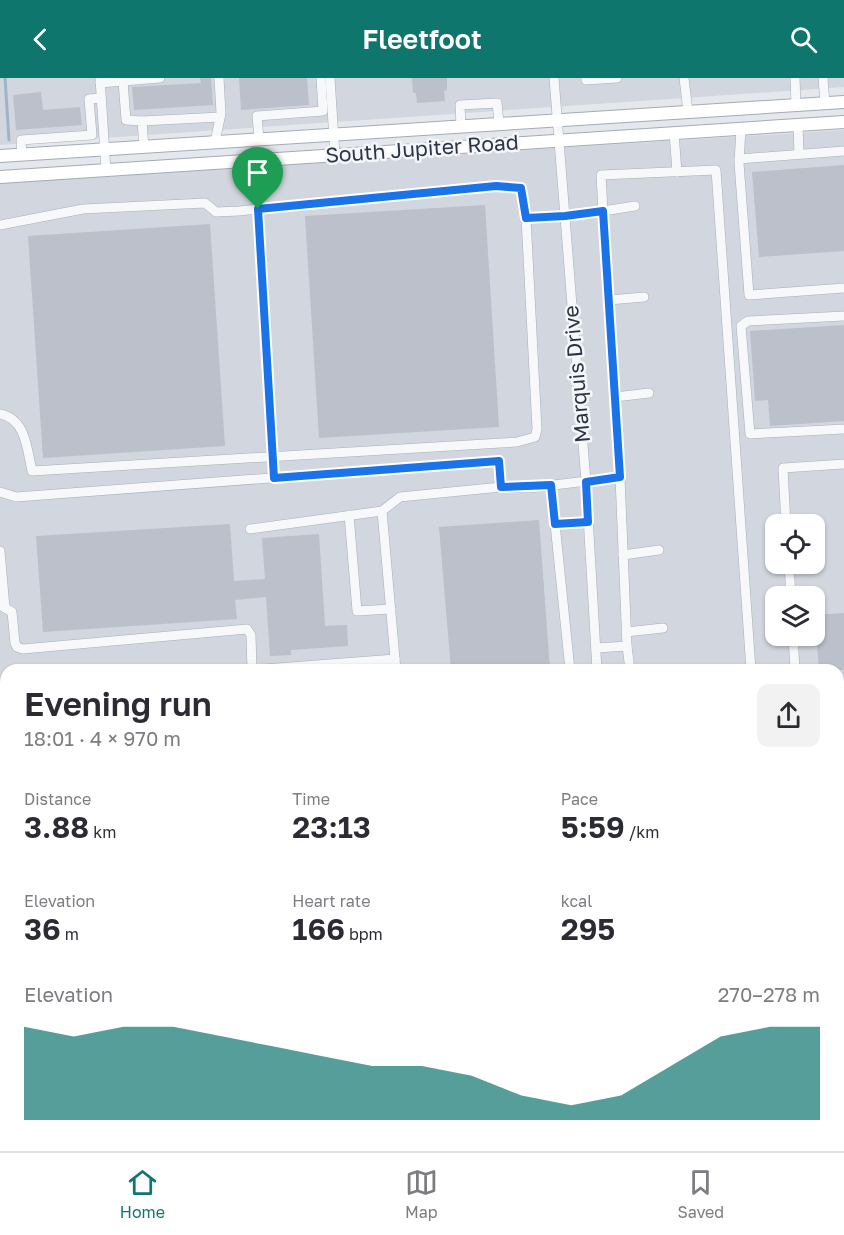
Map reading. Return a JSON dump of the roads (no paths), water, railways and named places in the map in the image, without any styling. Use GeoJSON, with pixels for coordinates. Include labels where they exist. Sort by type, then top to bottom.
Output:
{"type":"FeatureCollection","features":[{"type":"Feature","properties":{"kind":"main road","name":"South Jupiter Road"},"geometry":{"type":"LineString","coordinates":[[0,156],[844,102]]}},
{"type":"Feature","properties":{"kind":"main road"},"geometry":{"type":"LineString","coordinates":[[796,105],[798,125]]}},
{"type":"Feature","properties":{"kind":"main road","name":"South Jupiter Road"},"geometry":{"type":"LineString","coordinates":[[0,177],[844,122]]}},
{"type":"Feature","properties":{"kind":"main road"},"geometry":{"type":"LineString","coordinates":[[215,142],[216,163]]}},
{"type":"Feature","properties":{"kind":"street"},"geometry":{"type":"LineString","coordinates":[[106,170],[100,80],[160,78]]}},
{"type":"Feature","properties":{"kind":"street"},"geometry":{"type":"LineString","coordinates":[[215,142],[220,117],[219,78]]}},
{"type":"Feature","properties":{"kind":"street"},"geometry":{"type":"LineString","coordinates":[[259,139],[257,116],[323,111],[321,78]]}},
{"type":"Feature","properties":{"kind":"street"},"geometry":{"type":"LineString","coordinates":[[330,78],[335,155]]}},
{"type":"Feature","properties":{"kind":"street","name":"Marquis Drive"},"geometry":{"type":"LineString","coordinates":[[555,78],[586,482],[597,664]]}},
{"type":"Feature","properties":{"kind":"street"},"geometry":{"type":"LineString","coordinates":[[586,78],[586,80],[617,78]]}},
{"type":"Feature","properties":{"kind":"street"},"geometry":{"type":"LineString","coordinates":[[684,78],[688,112]]}},
{"type":"Feature","properties":{"kind":"street"},"geometry":{"type":"LineString","coordinates":[[795,78],[796,105]]}},
{"type":"Feature","properties":{"kind":"street"},"geometry":{"type":"LineString","coordinates":[[823,78],[825,103]]}},
{"type":"Feature","properties":{"kind":"street"},"geometry":{"type":"LineString","coordinates":[[123,81],[126,120],[220,117]]}},
{"type":"Feature","properties":{"kind":"street"},"geometry":{"type":"LineString","coordinates":[[22,154],[21,140],[92,135],[89,99],[101,98]]}},
{"type":"Feature","properties":{"kind":"street"},"geometry":{"type":"LineString","coordinates":[[461,126],[460,105],[497,102],[499,123]]}},
{"type":"Feature","properties":{"kind":"street"},"geometry":{"type":"LineString","coordinates":[[142,121],[144,147]]}},
{"type":"Feature","properties":{"kind":"street"},"geometry":{"type":"LineString","coordinates":[[798,125],[799,154]]}},
{"type":"Feature","properties":{"kind":"street"},"geometry":{"type":"LineString","coordinates":[[741,128],[739,159],[749,295],[844,288]]}},
{"type":"Feature","properties":{"kind":"street"},"geometry":{"type":"LineString","coordinates":[[674,133],[677,172]]}},
{"type":"Feature","properties":{"kind":"street"},"geometry":{"type":"LineString","coordinates":[[72,136],[74,152]]}},
{"type":"Feature","properties":{"kind":"street"},"geometry":{"type":"LineString","coordinates":[[739,159],[844,151]]}},
{"type":"Feature","properties":{"kind":"street"},"geometry":{"type":"LineString","coordinates":[[252,161],[258,209],[274,478]]}},
{"type":"Feature","properties":{"kind":"street"},"geometry":{"type":"LineString","coordinates":[[629,664],[601,175],[716,170],[751,664]]}},
{"type":"Feature","properties":{"kind":"street"},"geometry":{"type":"LineString","coordinates":[[0,225],[83,209],[205,203],[216,212],[496,186],[521,188],[526,218],[537,429],[535,437],[517,442],[32,471],[20,425],[8,416],[0,414]]}},
{"type":"Feature","properties":{"kind":"street"},"geometry":{"type":"LineString","coordinates":[[526,218],[565,216],[635,206]]}},
{"type":"Feature","properties":{"kind":"street"},"geometry":{"type":"LineString","coordinates":[[609,300],[644,297]]}},
{"type":"Feature","properties":{"kind":"street"},"geometry":{"type":"LineString","coordinates":[[844,316],[748,321],[741,326],[750,434],[844,429]]}},
{"type":"Feature","properties":{"kind":"street"},"geometry":{"type":"LineString","coordinates":[[615,397],[649,393]]}},
{"type":"Feature","properties":{"kind":"street"},"geometry":{"type":"LineString","coordinates":[[0,492],[16,496],[499,461],[501,487]]}},
{"type":"Feature","properties":{"kind":"street"},"geometry":{"type":"LineString","coordinates":[[785,514],[783,468],[844,464]]}},
{"type":"Feature","properties":{"kind":"street"},"geometry":{"type":"LineString","coordinates":[[250,529],[382,511],[400,497],[501,487],[586,482],[620,477]]}},
{"type":"Feature","properties":{"kind":"street"},"geometry":{"type":"LineString","coordinates":[[551,485],[569,664]]}},
{"type":"Feature","properties":{"kind":"street"},"geometry":{"type":"LineString","coordinates":[[382,511],[395,664]]}},
{"type":"Feature","properties":{"kind":"street"},"geometry":{"type":"LineString","coordinates":[[349,515],[357,611],[390,609]]}},
{"type":"Feature","properties":{"kind":"street"},"geometry":{"type":"LineString","coordinates":[[555,524],[588,522]]}},
{"type":"Feature","properties":{"kind":"street"},"geometry":{"type":"LineString","coordinates":[[623,555],[659,550]]}},
{"type":"Feature","properties":{"kind":"street"},"geometry":{"type":"LineString","coordinates":[[0,551],[2,606],[12,612],[15,643],[23,650],[247,629],[251,635],[252,664]]}},
{"type":"Feature","properties":{"kind":"street"},"geometry":{"type":"LineString","coordinates":[[626,632],[663,628]]}},
{"type":"Feature","properties":{"kind":"street"},"geometry":{"type":"LineString","coordinates":[[596,648],[627,646]]}},
{"type":"Feature","properties":{"kind":"street"},"geometry":{"type":"LineString","coordinates":[[794,646],[795,664]]}},
{"type":"Feature","properties":{"kind":"street"},"geometry":{"type":"LineString","coordinates":[[330,664],[395,659]]}},
{"type":"Feature","properties":{"kind":"waterway"},"geometry":{"type":"LineString","coordinates":[[5,78],[9,140]]}}]}
